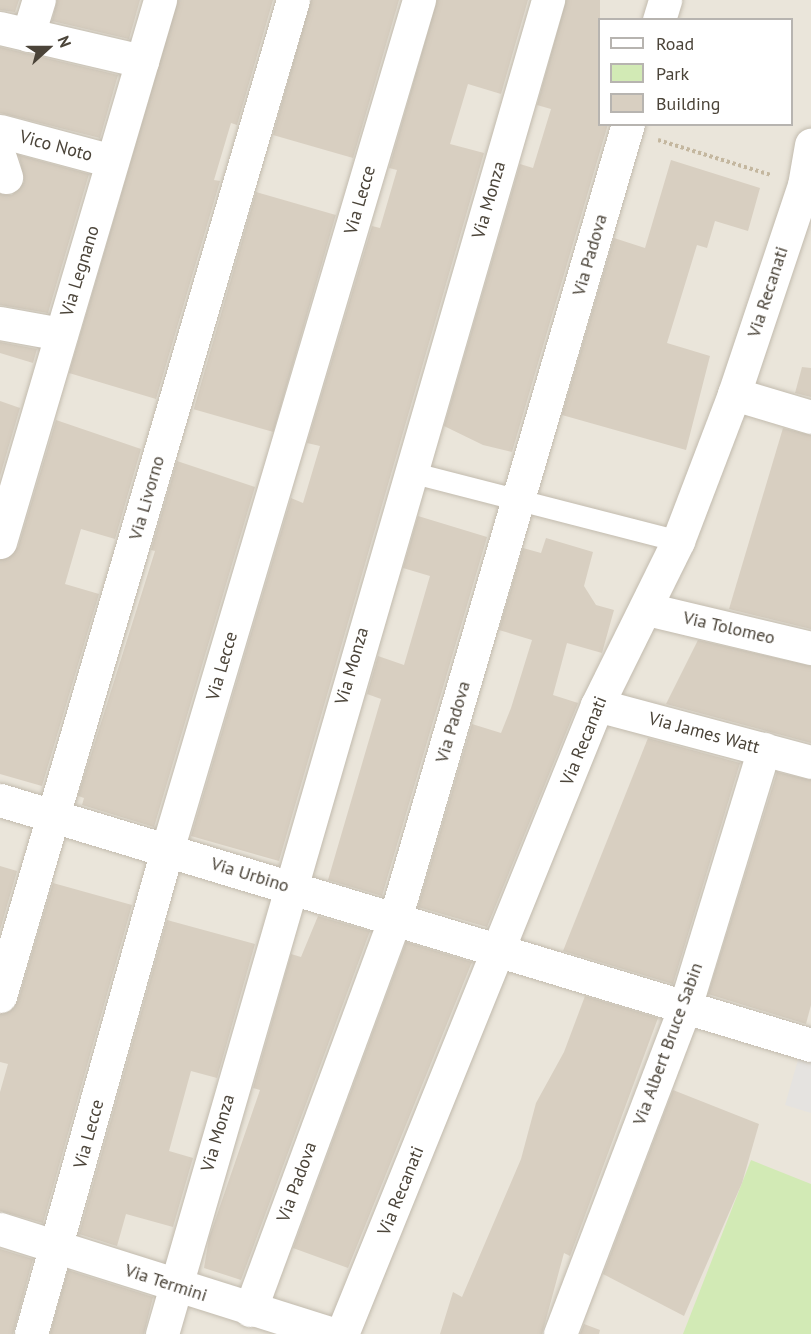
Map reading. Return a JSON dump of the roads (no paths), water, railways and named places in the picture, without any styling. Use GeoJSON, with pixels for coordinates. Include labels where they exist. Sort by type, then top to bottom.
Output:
{"type":"FeatureCollection","features":[{"type":"Feature","properties":{"kind":"street"},"geometry":{"type":"LineString","coordinates":[[39,0],[14,32],[142,61]]}},
{"type":"Feature","properties":{"kind":"street","name":"Via Legnano"},"geometry":{"type":"LineString","coordinates":[[0,542],[160,0]]}},
{"type":"Feature","properties":{"kind":"street","name":"Via Livorno"},"geometry":{"type":"LineString","coordinates":[[0,996],[292,0]]}},
{"type":"Feature","properties":{"kind":"street","name":"Via Lecce"},"geometry":{"type":"LineString","coordinates":[[31,1334],[58,1248],[167,850],[419,0]]}},
{"type":"Feature","properties":{"kind":"street","name":"Via Monza"},"geometry":{"type":"LineString","coordinates":[[162,1334],[288,887],[548,0]]}},
{"type":"Feature","properties":{"kind":"street"},"geometry":{"type":"LineString","coordinates":[[660,18],[665,0]]}},
{"type":"Feature","properties":{"kind":"street","name":"Via Padova"},"geometry":{"type":"LineString","coordinates":[[249,1310],[394,919],[627,128]]}},
{"type":"Feature","properties":{"kind":"street","name":"Vico Noto"},"geometry":{"type":"LineString","coordinates":[[0,130],[112,161]]}},
{"type":"Feature","properties":{"kind":"street","name":"Via Recanati"},"geometry":{"type":"LineString","coordinates":[[342,1334],[501,951],[597,705],[647,609],[678,541],[734,394],[807,186],[811,144]]}},
{"type":"Feature","properties":{"kind":"street"},"geometry":{"type":"LineString","coordinates":[[0,323],[61,334]]}},
{"type":"Feature","properties":{"kind":"street"},"geometry":{"type":"LineString","coordinates":[[734,394],[811,417]]}},
{"type":"Feature","properties":{"kind":"street","name":"Via Tolomeo"},"geometry":{"type":"LineString","coordinates":[[647,609],[811,648]]}},
{"type":"Feature","properties":{"kind":"street","name":"Via James Watt"},"geometry":{"type":"LineString","coordinates":[[597,705],[811,762]]}},
{"type":"Feature","properties":{"kind":"street","name":"Via Albert Bruce Sabin"},"geometry":{"type":"LineString","coordinates":[[560,1334],[685,1007],[764,750]]}},
{"type":"Feature","properties":{"kind":"street","name":"Via Urbino"},"geometry":{"type":"LineString","coordinates":[[0,800],[808,1044]]}},
{"type":"Feature","properties":{"kind":"street","name":"Via Termini"},"geometry":{"type":"LineString","coordinates":[[0,1229],[249,1310],[333,1334]]}},
{"type":"Feature","properties":{"kind":"lane"},"geometry":{"type":"LineString","coordinates":[[410,472],[678,541]]}}]}
